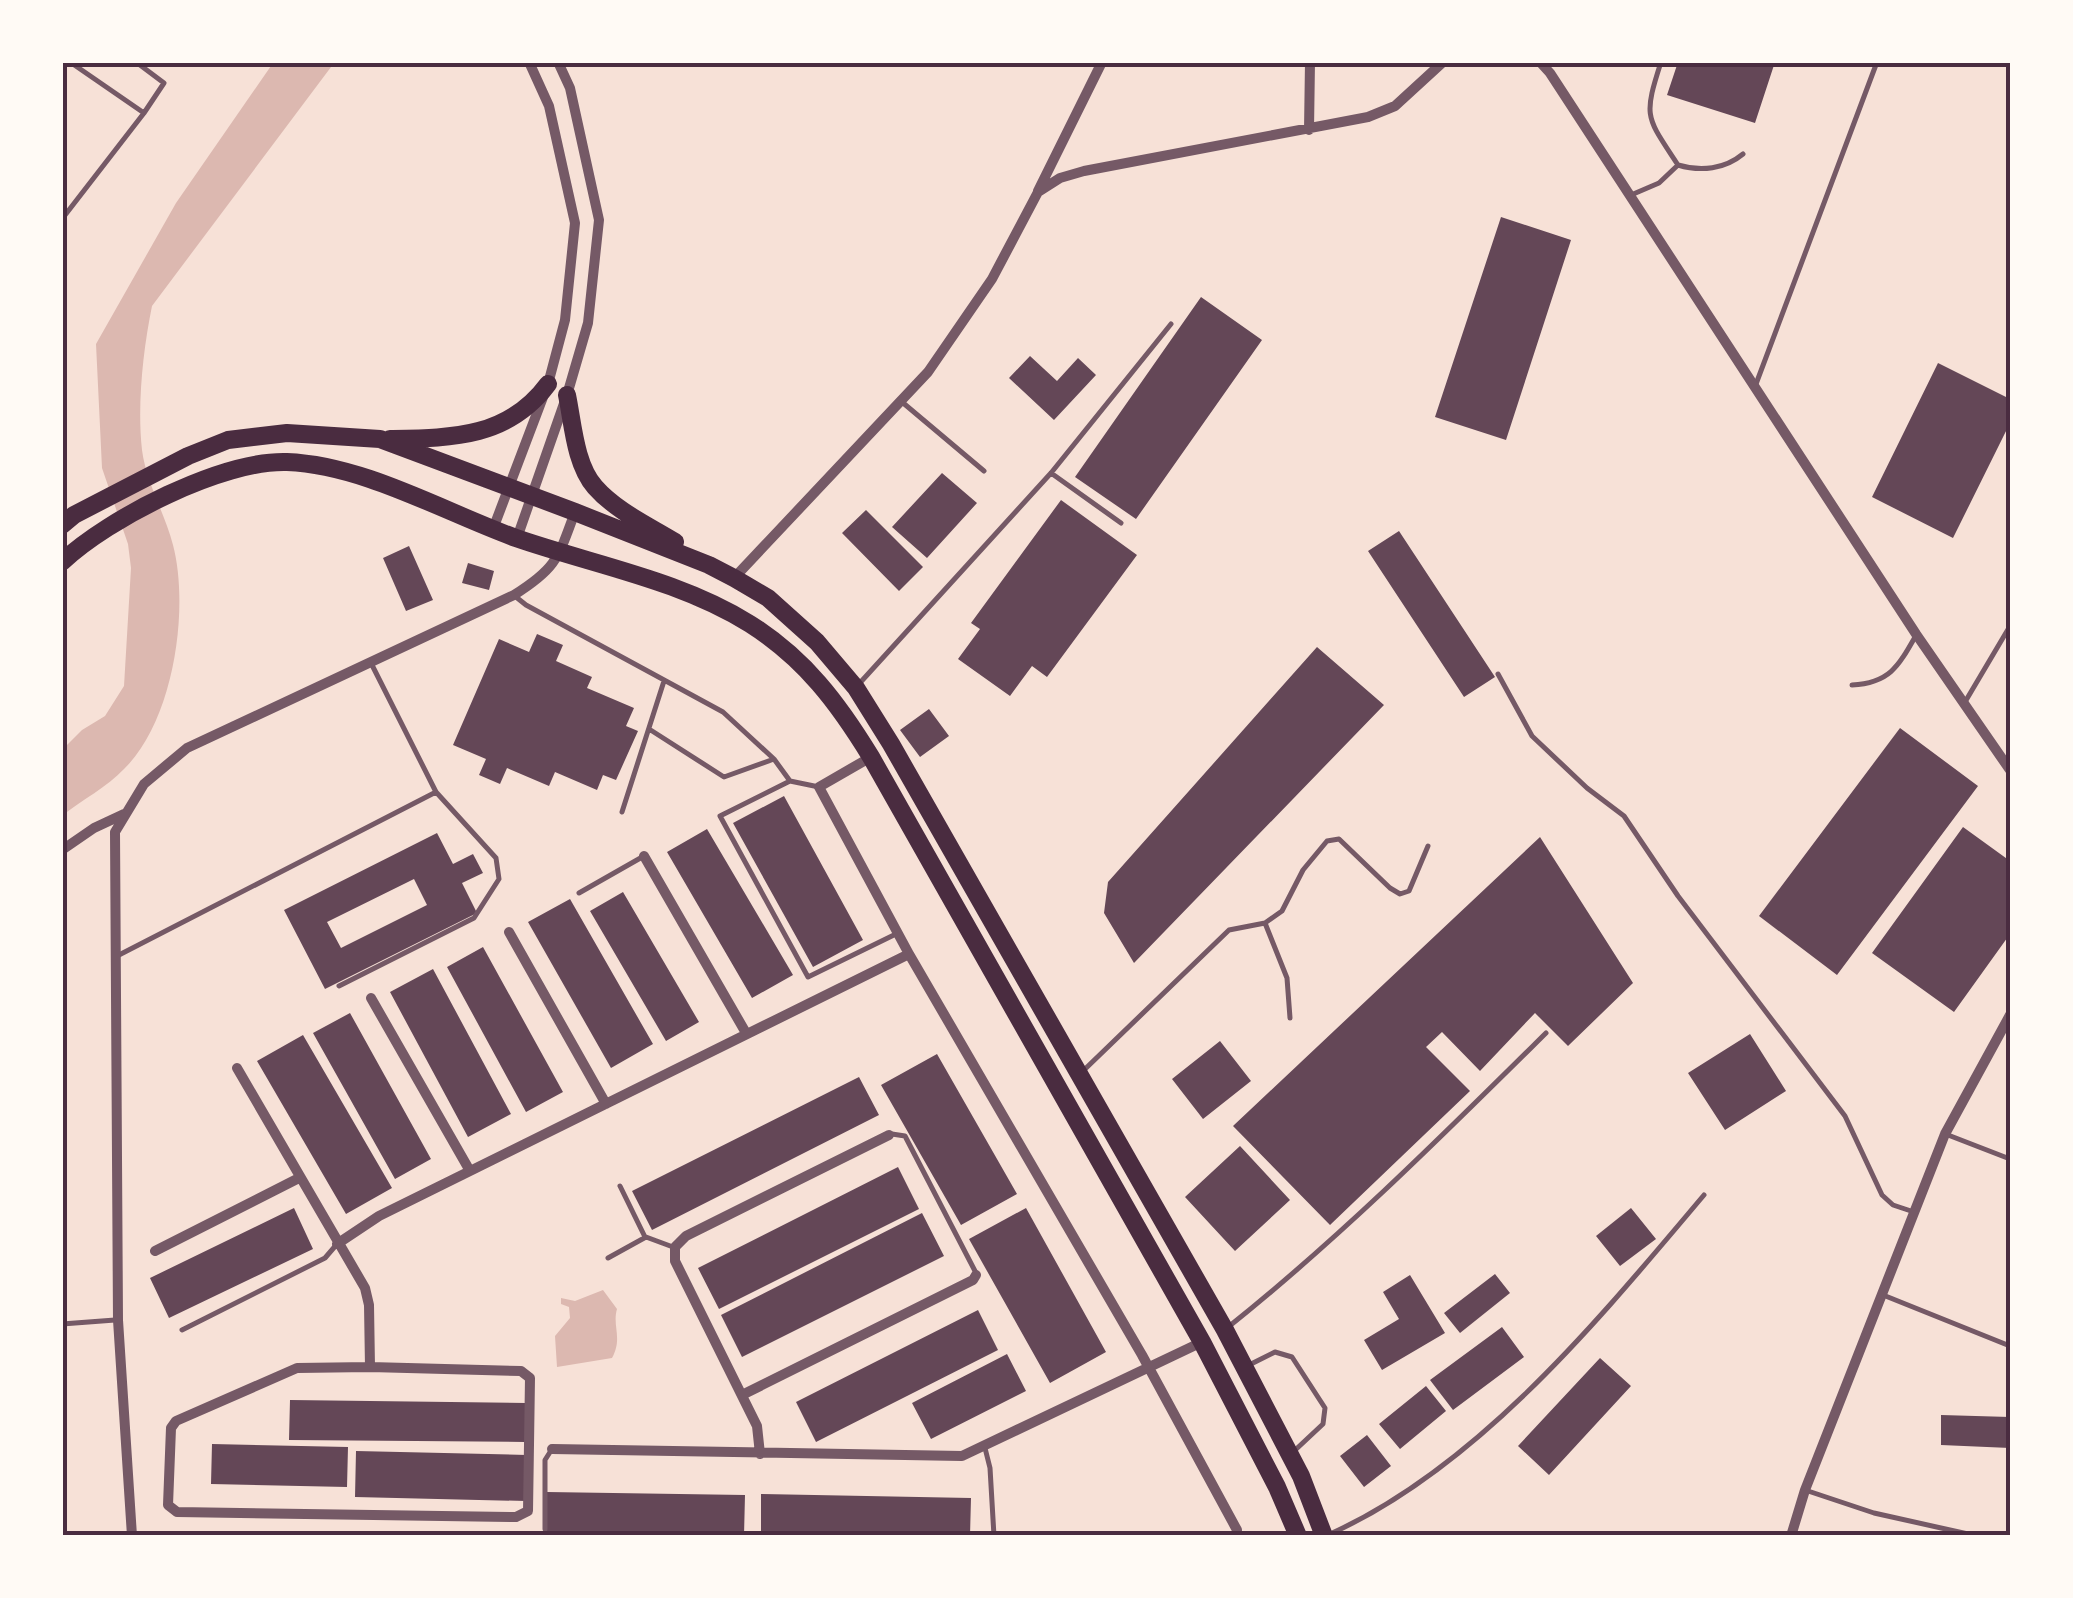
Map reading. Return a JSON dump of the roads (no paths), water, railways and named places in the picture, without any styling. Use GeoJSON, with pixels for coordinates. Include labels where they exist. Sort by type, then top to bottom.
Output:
{"type":"FeatureCollection","features":[{"type":"Feature","properties":{"kind":"main road"},"geometry":{"type":"LineString","coordinates":[[68,520],[188,456],[228,440],[287,433],[380,439],[480,433],[534,404],[548,384]]}},
{"type":"Feature","properties":{"kind":"main road"},"geometry":{"type":"LineString","coordinates":[[567,395],[578,447],[593,485],[610,501],[768,598],[817,642],[856,688],[1081,1073],[1225,1330],[1290,1455],[1326,1536]]}},
{"type":"Feature","properties":{"kind":"main road"},"geometry":{"type":"LineString","coordinates":[[380,439],[710,565]]}},
{"type":"Feature","properties":{"kind":"main road"},"geometry":{"type":"LineString","coordinates":[[62,562],[84,542],[198,480],[238,466],[288,462],[360,476],[517,538],[687,592],[750,624],[794,657],[838,702],[871,758],[1202,1342],[1298,1536]]}},
{"type":"Feature","properties":{"kind":"street"},"geometry":{"type":"LineString","coordinates":[[492,529],[548,384],[564,320],[575,222],[549,106],[529,62]]}},
{"type":"Feature","properties":{"kind":"street"},"geometry":{"type":"LineString","coordinates":[[517,538],[588,323],[599,220],[570,88],[558,62]]}},
{"type":"Feature","properties":{"kind":"street"},"geometry":{"type":"LineString","coordinates":[[1309,130],[1310,62]]}},
{"type":"Feature","properties":{"kind":"street"},"geometry":{"type":"LineString","coordinates":[[1038,192],[1060,178],[1084,171],[1342,124],[1395,106],[1443,62]]}},
{"type":"Feature","properties":{"kind":"street"},"geometry":{"type":"LineString","coordinates":[[1540,62],[1551,68],[1916,634],[2010,770]]}},
{"type":"Feature","properties":{"kind":"street"},"geometry":{"type":"LineString","coordinates":[[734,578],[902,402],[966,322],[1038,192],[1102,63]]}},
{"type":"Feature","properties":{"kind":"street"},"geometry":{"type":"LineString","coordinates":[[132,1536],[118,1320],[115,832],[144,784],[187,748],[514,595],[552,568],[575,512]]}},
{"type":"Feature","properties":{"kind":"street"},"geometry":{"type":"LineString","coordinates":[[871,758],[818,787],[909,954],[1148,1366],[1237,1530]]}},
{"type":"Feature","properties":{"kind":"street"},"geometry":{"type":"LineString","coordinates":[[62,850],[124,814]]}},
{"type":"Feature","properties":{"kind":"street"},"geometry":{"type":"LineString","coordinates":[[644,856],[746,1033]]}},
{"type":"Feature","properties":{"kind":"street"},"geometry":{"type":"LineString","coordinates":[[509,932],[606,1104]]}},
{"type":"Feature","properties":{"kind":"street"},"geometry":{"type":"LineString","coordinates":[[337,1244],[379,1216],[909,954]]}},
{"type":"Feature","properties":{"kind":"street"},"geometry":{"type":"LineString","coordinates":[[371,998],[470,1171]]}},
{"type":"Feature","properties":{"kind":"street"},"geometry":{"type":"LineString","coordinates":[[1791,1536],[1805,1490],[1945,1134],[2010,1014]]}},
{"type":"Feature","properties":{"kind":"street"},"geometry":{"type":"LineString","coordinates":[[237,1068],[365,1288],[370,1368]]}},
{"type":"Feature","properties":{"kind":"street"},"geometry":{"type":"LineString","coordinates":[[760,1454],[757,1426],[744,1394],[675,1261],[675,1248],[686,1236],[889,1135]]}},
{"type":"Feature","properties":{"kind":"street"},"geometry":{"type":"LineString","coordinates":[[155,1251],[299,1178]]}},
{"type":"Feature","properties":{"kind":"street"},"geometry":{"type":"LineString","coordinates":[[744,1394],[973,1280],[976,1275]]}},
{"type":"Feature","properties":{"kind":"street"},"geometry":{"type":"LineString","coordinates":[[552,1449],[962,1456],[1202,1342]]}},
{"type":"Feature","properties":{"kind":"street"},"geometry":{"type":"LineString","coordinates":[[297,1368],[370,1368],[521,1371],[530,1378],[528,1511],[516,1518],[176,1512],[168,1505],[170,1428],[176,1421],[297,1368]]}},
{"type":"Feature","properties":{"kind":"lane"},"geometry":{"type":"LineString","coordinates":[[70,62],[144,113]]}},
{"type":"Feature","properties":{"kind":"lane"},"geometry":{"type":"LineString","coordinates":[[62,219],[164,83],[136,62]]}},
{"type":"Feature","properties":{"kind":"lane"},"geometry":{"type":"LineString","coordinates":[[1662,62],[1647,106],[1678,165]]}},
{"type":"Feature","properties":{"kind":"lane"},"geometry":{"type":"LineString","coordinates":[[1755,387],[1877,62]]}},
{"type":"Feature","properties":{"kind":"lane"},"geometry":{"type":"LineString","coordinates":[[1678,165],[1712,168],[1726,165],[1743,154]]}},
{"type":"Feature","properties":{"kind":"lane"},"geometry":{"type":"LineString","coordinates":[[1630,196],[1659,184],[1678,165]]}},
{"type":"Feature","properties":{"kind":"lane"},"geometry":{"type":"LineString","coordinates":[[856,688],[1051,473],[1171,324]]}},
{"type":"Feature","properties":{"kind":"lane"},"geometry":{"type":"LineString","coordinates":[[902,402],[984,471]]}},
{"type":"Feature","properties":{"kind":"lane"},"geometry":{"type":"LineString","coordinates":[[62,439],[62,456]]}},
{"type":"Feature","properties":{"kind":"lane"},"geometry":{"type":"LineString","coordinates":[[1051,473],[1122,523]]}},
{"type":"Feature","properties":{"kind":"lane"},"geometry":{"type":"LineString","coordinates":[[514,595],[723,712],[774,759],[790,781]]}},
{"type":"Feature","properties":{"kind":"lane"},"geometry":{"type":"LineString","coordinates":[[1965,702],[2010,626]]}},
{"type":"Feature","properties":{"kind":"lane"},"geometry":{"type":"LineString","coordinates":[[1852,685],[1871,684],[1897,668],[1916,634]]}},
{"type":"Feature","properties":{"kind":"lane"},"geometry":{"type":"LineString","coordinates":[[339,986],[474,918],[490,898],[498,879],[496,858],[436,792],[370,662]]}},
{"type":"Feature","properties":{"kind":"lane"},"geometry":{"type":"LineString","coordinates":[[1498,674],[1532,736],[1624,816],[1678,896],[1845,1116],[1882,1194],[1893,1205],[1914,1212]]}},
{"type":"Feature","properties":{"kind":"lane"},"geometry":{"type":"LineString","coordinates":[[622,812],[664,681]]}},
{"type":"Feature","properties":{"kind":"lane"},"geometry":{"type":"LineString","coordinates":[[648,729],[724,777],[774,759]]}},
{"type":"Feature","properties":{"kind":"lane"},"geometry":{"type":"LineString","coordinates":[[818,787],[790,781],[720,816],[808,977],[898,933]]}},
{"type":"Feature","properties":{"kind":"lane"},"geometry":{"type":"LineString","coordinates":[[114,957],[436,792]]}},
{"type":"Feature","properties":{"kind":"lane"},"geometry":{"type":"LineString","coordinates":[[1081,1073],[1229,930],[1265,923],[1282,911],[1303,870],[1327,841],[1338,840],[1400,894],[1409,891],[1428,846]]}},
{"type":"Feature","properties":{"kind":"lane"},"geometry":{"type":"LineString","coordinates":[[579,893],[644,856]]}},
{"type":"Feature","properties":{"kind":"lane"},"geometry":{"type":"LineString","coordinates":[[1265,923],[1287,978],[1290,1018]]}},
{"type":"Feature","properties":{"kind":"lane"},"geometry":{"type":"LineString","coordinates":[[1225,1330],[1394,1183],[1546,1033]]}},
{"type":"Feature","properties":{"kind":"lane"},"geometry":{"type":"LineString","coordinates":[[1945,1134],[2010,1159]]}},
{"type":"Feature","properties":{"kind":"lane"},"geometry":{"type":"LineString","coordinates":[[889,1135],[905,1136],[976,1275]]}},
{"type":"Feature","properties":{"kind":"lane"},"geometry":{"type":"LineString","coordinates":[[620,1186],[646,1237],[675,1248]]}},
{"type":"Feature","properties":{"kind":"lane"},"geometry":{"type":"LineString","coordinates":[[1326,1536],[1406,1494],[1466,1446],[1590,1330],[1704,1195]]}},
{"type":"Feature","properties":{"kind":"lane"},"geometry":{"type":"LineString","coordinates":[[608,1258],[646,1237]]}},
{"type":"Feature","properties":{"kind":"lane"},"geometry":{"type":"LineString","coordinates":[[182,1330],[325,1258],[337,1244]]}},
{"type":"Feature","properties":{"kind":"lane"},"geometry":{"type":"LineString","coordinates":[[1884,1295],[2010,1346]]}},
{"type":"Feature","properties":{"kind":"lane"},"geometry":{"type":"LineString","coordinates":[[62,1324],[118,1320]]}},
{"type":"Feature","properties":{"kind":"lane"},"geometry":{"type":"LineString","coordinates":[[1244,1368],[1275,1352],[1292,1357],[1325,1408],[1323,1424],[1290,1455]]}},
{"type":"Feature","properties":{"kind":"lane"},"geometry":{"type":"LineString","coordinates":[[984,1446],[990,1468],[994,1536]]}},
{"type":"Feature","properties":{"kind":"lane"},"geometry":{"type":"LineString","coordinates":[[546,1530],[546,1460],[552,1449]]}},
{"type":"Feature","properties":{"kind":"lane"},"geometry":{"type":"LineString","coordinates":[[1805,1490],[1874,1513],[1977,1536]]}}]}
